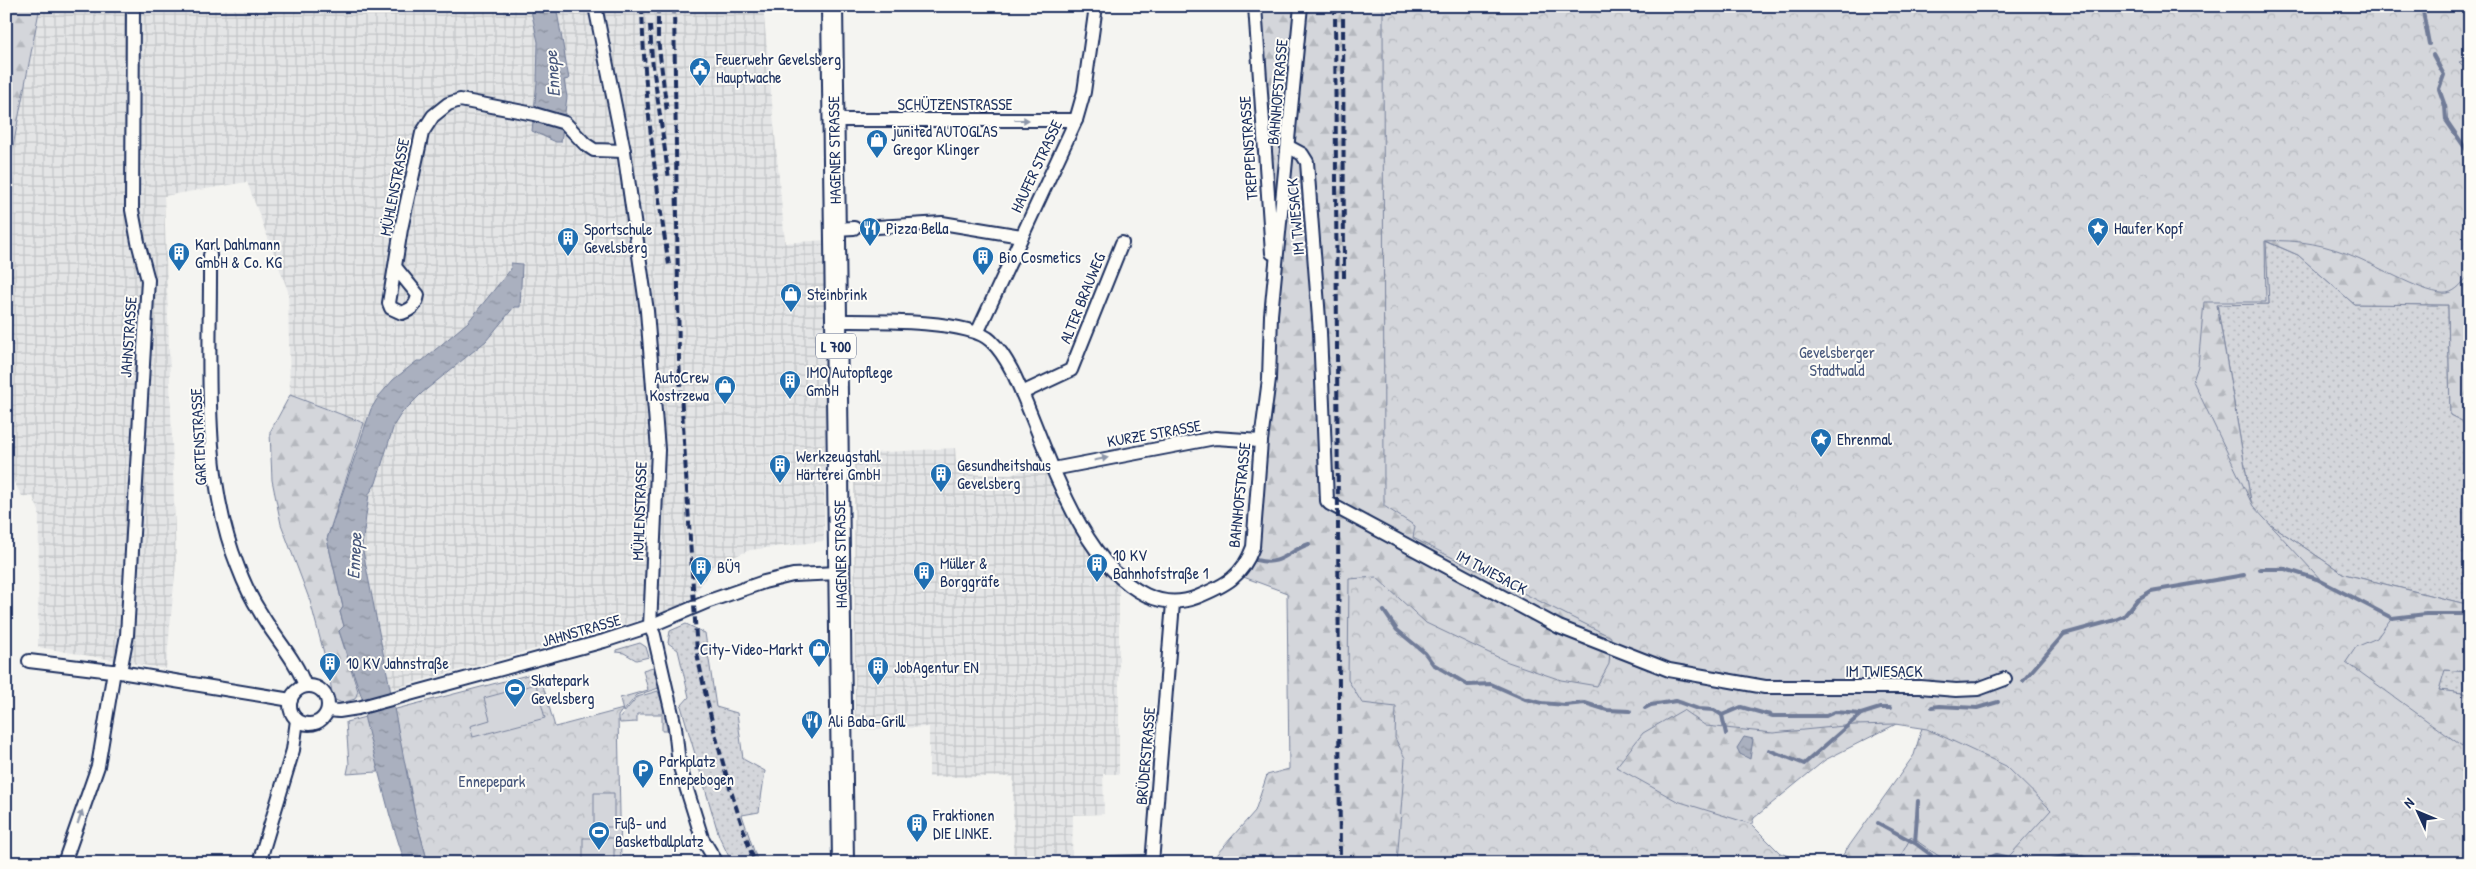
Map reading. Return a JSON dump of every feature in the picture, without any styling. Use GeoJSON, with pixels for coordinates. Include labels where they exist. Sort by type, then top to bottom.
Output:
{"type":"FeatureCollection","features":[{"type":"Feature","properties":{"kind":"main road","name":"HAGENER STRASSE"},"geometry":{"type":"LineString","coordinates":[[832,6],[834,120],[844,229],[836,321],[839,573],[842,651],[843,863]]}},
{"type":"Feature","properties":{"kind":"street","name":"JAHNSTRASSE"},"geometry":{"type":"LineString","coordinates":[[64,863],[98,766],[127,626],[148,280],[132,210],[132,6]]}},
{"type":"Feature","properties":{"kind":"street","name":"MÜHLENSTRASSE"},"geometry":{"type":"LineString","coordinates":[[595,6],[624,151],[646,311],[658,450],[650,626],[667,687],[675,727],[679,764],[702,838],[717,863]]}},
{"type":"Feature","properties":{"kind":"street","name":"HAUFER STRASSE"},"geometry":{"type":"LineString","coordinates":[[978,331],[1076,120],[1084,92],[1096,6]]}},
{"type":"Feature","properties":{"kind":"street","name":"TREPPENSTRASSE"},"geometry":{"type":"LineString","coordinates":[[1255,6],[1274,288]]}},
{"type":"Feature","properties":{"kind":"street","name":"BAHNHOFSTRASSE"},"geometry":{"type":"LineString","coordinates":[[1173,603],[1191,599],[1221,586],[1238,575],[1248,561],[1253,547],[1261,442],[1269,379],[1274,288],[1301,6]]}},
{"type":"Feature","properties":{"kind":"street","name":"MÜHLENSTRASSE"},"geometry":{"type":"LineString","coordinates":[[396,268],[401,229],[422,133],[433,116],[448,104],[460,100],[534,114],[565,123],[585,144],[594,150],[624,151]]}},
{"type":"Feature","properties":{"kind":"street","name":"SCHÜTZENSTRASSE"},"geometry":{"type":"LineString","coordinates":[[834,120],[1076,120]]}},
{"type":"Feature","properties":{"kind":"street","name":"IM TWIESACK"},"geometry":{"type":"LineString","coordinates":[[1289,147],[1302,154],[1307,162],[1320,332],[1327,501],[1330,504],[1559,627],[1669,670],[1765,687],[1920,687],[1956,690],[1978,689],[2005,680]]}},
{"type":"Feature","properties":{"kind":"street"},"geometry":{"type":"LineString","coordinates":[[877,227],[942,223],[1021,236]]}},
{"type":"Feature","properties":{"kind":"street","name":"ALTER BRAUWEG"},"geometry":{"type":"LineString","coordinates":[[1022,393],[1071,370],[1122,243]]}},
{"type":"Feature","properties":{"kind":"street","name":"GARTENSTRASSE"},"geometry":{"type":"LineString","coordinates":[[210,255],[211,443],[222,516],[228,542],[248,590],[260,612],[301,674],[305,686]]}},
{"type":"Feature","properties":{"kind":"street"},"geometry":{"type":"LineString","coordinates":[[836,321],[902,322],[978,331],[991,341],[1000,352],[1022,393],[1053,469],[1095,550],[1120,576],[1139,591],[1173,603]]}},
{"type":"Feature","properties":{"kind":"street","name":"KURZE STRASSE"},"geometry":{"type":"LineString","coordinates":[[1053,469],[1215,438],[1261,442]]}},
{"type":"Feature","properties":{"kind":"street","name":"JAHNSTRASSE"},"geometry":{"type":"LineString","coordinates":[[328,710],[339,711],[358,708],[604,641],[650,626],[709,601],[793,574],[839,573]]}},
{"type":"Feature","properties":{"kind":"street","name":"BRÜDERSTRASSE"},"geometry":{"type":"LineString","coordinates":[[1103,863],[1152,862],[1173,603]]}},
{"type":"Feature","properties":{"kind":"street"},"geometry":{"type":"LineString","coordinates":[[29,661],[117,671],[291,700]]}},
{"type":"Feature","properties":{"kind":"street"},"geometry":{"type":"LineString","coordinates":[[293,750],[328,710],[328,703],[323,692],[312,686],[305,686],[299,689],[291,700],[292,714],[297,720],[314,724]]}},
{"type":"Feature","properties":{"kind":"street"},"geometry":{"type":"LineString","coordinates":[[259,863],[293,750],[297,720]]}},
{"type":"Feature","properties":{"kind":"shaded area"},"geometry":{"type":"Polygon","coordinates":[[[40,6],[763,6],[785,243],[826,240],[824,541],[750,550],[714,565],[686,607],[355,699],[358,691],[339,631],[355,455],[364,423],[290,395],[288,291],[247,182],[164,196],[176,563],[166,669],[38,647],[39,511],[33,497],[22,496],[7,470],[6,183],[40,6]]]}},
{"type":"Feature","properties":{"kind":"shaded area"},"geometry":{"type":"Polygon","coordinates":[[[955,448],[957,474],[1011,475],[1038,465],[1053,469],[1065,494],[1119,576],[1119,774],[1103,774],[1104,814],[1073,815],[1072,855],[1013,854],[1013,777],[929,777],[929,727],[855,730],[854,454],[955,448]]]}},
{"type":"Feature","properties":{"kind":"green space"},"geometry":{"type":"Polygon","coordinates":[[[6,6],[40,6],[6,183],[6,6]]]}},
{"type":"Feature","properties":{"kind":"green space","name":"Gevelsberger Stadtwald"},"geometry":{"type":"Polygon","coordinates":[[[1254,6],[2470,6],[2470,425],[2450,415],[2448,305],[2354,304],[2298,255],[2266,241],[2269,304],[2217,305],[2253,513],[2344,574],[2470,605],[2470,672],[2445,670],[2439,690],[2470,694],[2470,863],[1837,863],[1914,755],[1924,721],[1912,716],[1825,760],[1754,818],[1746,839],[1805,863],[1209,863],[1255,811],[1267,775],[1289,769],[1287,593],[1238,575],[1248,561],[1274,288],[1254,6]]]}},
{"type":"Feature","properties":{"kind":"green space","name":"Gevelsberger Stadtwald"},"geometry":{"type":"Polygon","coordinates":[[[1383,6],[2470,6],[2470,59],[2459,62],[2470,72],[2470,274],[2454,290],[2447,293],[2438,293],[2402,280],[2358,258],[2335,250],[2301,242],[2265,241],[2266,302],[2204,302],[2198,366],[2193,381],[2253,506],[2323,582],[2392,617],[2377,638],[2356,647],[2346,662],[2462,746],[2470,725],[2470,863],[2003,863],[2051,810],[2006,766],[1927,729],[1895,724],[1854,725],[1773,733],[1706,726],[1683,710],[1643,733],[1616,767],[1677,801],[1751,824],[1780,853],[1777,863],[1397,863],[1405,758],[1395,738],[1396,707],[1362,703],[1348,680],[1349,579],[1376,577],[1426,623],[1508,662],[1561,680],[1597,686],[1609,664],[1611,637],[1413,538],[1415,526],[1384,506],[1383,6]]]}},
{"type":"Feature","properties":{"kind":"green space"},"geometry":{"type":"Polygon","coordinates":[[[2265,241],[2298,255],[2354,304],[2448,305],[2450,415],[2470,425],[2470,605],[2344,574],[2253,513],[2217,304],[2269,304],[2265,241]]]}},
{"type":"Feature","properties":{"kind":"green space"},"geometry":{"type":"Polygon","coordinates":[[[290,395],[364,423],[327,539],[343,607],[340,612],[344,626],[339,631],[358,691],[355,699],[342,703],[333,699],[328,668],[310,601],[281,524],[272,480],[270,432],[290,395]]]}},
{"type":"Feature","properties":{"kind":"green space"},"geometry":{"type":"Polygon","coordinates":[[[686,624],[705,633],[716,707],[737,713],[743,759],[765,771],[759,812],[742,815],[758,863],[732,863],[719,836],[681,706],[689,697],[678,650],[668,643],[670,631],[686,624]]]}},
{"type":"Feature","properties":{"kind":"green space"},"geometry":{"type":"Polygon","coordinates":[[[640,643],[646,647],[649,657],[636,660],[624,653],[616,652],[616,650],[640,643]]]}},
{"type":"Feature","properties":{"kind":"green space"},"geometry":{"type":"Polygon","coordinates":[[[653,667],[659,688],[637,695],[623,712],[620,698],[648,690],[643,670],[653,667]]]}},
{"type":"Feature","properties":{"kind":"green space"},"geometry":{"type":"Polygon","coordinates":[[[2444,670],[2470,672],[2470,694],[2439,690],[2444,670]]]}},
{"type":"Feature","properties":{"kind":"green space","name":"Ennepepark"},"geometry":{"type":"Polygon","coordinates":[[[539,672],[555,727],[623,709],[618,716],[621,863],[428,863],[415,815],[407,770],[347,774],[349,764],[346,722],[539,672]]]}},
{"type":"Feature","properties":{"kind":"green space","name":"Skatepark Gevelsberg"},"geometry":{"type":"Polygon","coordinates":[[[536,684],[545,718],[473,737],[470,726],[490,720],[484,698],[536,684]]]}},
{"type":"Feature","properties":{"kind":"green space"},"geometry":{"type":"Polygon","coordinates":[[[658,691],[664,709],[667,731],[662,731],[662,714],[637,714],[637,722],[620,723],[619,719],[637,697],[658,691]]]}},
{"type":"Feature","properties":{"kind":"green space","name":"Fuß- und Basketballplatz"},"geometry":{"type":"Polygon","coordinates":[[[594,793],[614,793],[614,827],[594,827],[594,793]]]}},
{"type":"Feature","properties":{"kind":"green space"},"geometry":{"type":"Polygon","coordinates":[[[1911,837],[1949,863],[1897,863],[1911,837]]]}},
{"type":"Feature","properties":{"kind":"green space","name":"Fuß- und Basketballplatz"},"geometry":{"type":"Polygon","coordinates":[[[583,838],[614,838],[614,863],[583,863],[583,838]]]}},
{"type":"Feature","properties":{"kind":"water","name":"Ennepe"},"geometry":{"type":"Polygon","coordinates":[[[530,6],[556,6],[569,79],[564,80],[567,97],[561,142],[556,142],[532,131],[537,82],[538,42],[530,6]]]}},
{"type":"Feature","properties":{"kind":"water","name":"Ennepe"},"geometry":{"type":"Polygon","coordinates":[[[511,263],[522,264],[520,307],[514,307],[486,341],[422,393],[401,414],[394,425],[376,483],[369,494],[362,546],[415,815],[428,863],[405,863],[390,816],[365,720],[362,698],[339,631],[344,626],[340,612],[343,607],[327,539],[371,409],[379,396],[393,380],[417,361],[422,361],[468,322],[511,269],[511,263]]]}},
{"type":"Feature","properties":{"kind":"water"},"geometry":{"type":"Polygon","coordinates":[[[1744,737],[1753,739],[1750,759],[1740,754],[1737,748],[1744,737]]]}},
{"type":"Feature","properties":{"kind":"waterway"},"geometry":{"type":"LineString","coordinates":[[2422,6],[2429,44]]}},
{"type":"Feature","properties":{"kind":"waterway"},"geometry":{"type":"LineString","coordinates":[[2433,55],[2444,75],[2439,89],[2445,106],[2446,120],[2470,155]]}},
{"type":"Feature","properties":{"kind":"waterway"},"geometry":{"type":"LineString","coordinates":[[1256,560],[1265,562],[1278,560],[1309,544]]}},
{"type":"Feature","properties":{"kind":"waterway"},"geometry":{"type":"LineString","coordinates":[[2260,569],[2285,569],[2317,579],[2392,618],[2426,614],[2470,614]]}},
{"type":"Feature","properties":{"kind":"waterway"},"geometry":{"type":"LineString","coordinates":[[2023,681],[2064,634],[2124,616],[2138,599],[2151,591],[2244,575]]}},
{"type":"Feature","properties":{"kind":"waterway"},"geometry":{"type":"LineString","coordinates":[[1384,611],[1397,630],[1425,653],[1433,664],[1468,685],[1491,684],[1525,699],[1542,703],[1565,705],[1585,703],[1607,710],[1630,711]]}},
{"type":"Feature","properties":{"kind":"waterway"},"geometry":{"type":"LineString","coordinates":[[1645,708],[1651,705],[1676,701],[1698,709],[1714,710],[1722,715],[1741,707],[1773,716],[1826,716],[1835,712],[1861,714],[1880,708],[1890,708]]}},
{"type":"Feature","properties":{"kind":"waterway"},"geometry":{"type":"LineString","coordinates":[[1932,707],[1977,708],[1998,702]]}},
{"type":"Feature","properties":{"kind":"waterway"},"geometry":{"type":"LineString","coordinates":[[1769,750],[1804,764],[1861,714]]}},
{"type":"Feature","properties":{"kind":"waterway"},"geometry":{"type":"LineString","coordinates":[[1722,715],[1726,734]]}},
{"type":"Feature","properties":{"kind":"waterway"},"geometry":{"type":"LineString","coordinates":[[1915,843],[1918,801]]}},
{"type":"Feature","properties":{"kind":"waterway"},"geometry":{"type":"LineString","coordinates":[[1878,823],[1915,843],[1931,855]]}},
{"type":"Feature","properties":{"kind":"waterway"},"geometry":{"type":"LineString","coordinates":[[1952,858],[1987,859],[1996,855],[2026,862],[2041,863],[2069,855],[2080,856],[2095,863]]}},
{"type":"Feature","properties":{"kind":"tunnel"},"geometry":{"type":"LineString","coordinates":[[854,228],[877,227]]}},
{"type":"Feature","properties":{"kind":"railway"},"geometry":{"type":"LineString","coordinates":[[642,6],[651,136],[669,265]]}},
{"type":"Feature","properties":{"kind":"railway"},"geometry":{"type":"LineString","coordinates":[[658,6],[658,39],[667,112]]}},
{"type":"Feature","properties":{"kind":"railway"},"geometry":{"type":"LineString","coordinates":[[674,6],[679,360],[697,653],[722,759],[755,863]]}},
{"type":"Feature","properties":{"kind":"railway"},"geometry":{"type":"LineString","coordinates":[[1335,6],[1340,863]]}},
{"type":"Feature","properties":{"kind":"railway"},"geometry":{"type":"LineString","coordinates":[[1343,6],[1344,280]]}},
{"type":"Feature","properties":{"kind":"railway"},"geometry":{"type":"LineString","coordinates":[[650,25],[652,59],[669,179]]}},
{"type":"Feature","properties":{"kind":"place","name":"Feuerwehr Gevelsberg Hauptwache"},"geometry":{"type":"Point","coordinates":[700,87]}},
{"type":"Feature","properties":{"kind":"place","name":"junited AUTOGLAS Gregor Klinger"},"geometry":{"type":"Point","coordinates":[877,159]}},
{"type":"Feature","properties":{"kind":"place","name":"Pizza Bella"},"geometry":{"type":"Point","coordinates":[870,247]}},
{"type":"Feature","properties":{"kind":"place","name":"Haufer Kopf"},"geometry":{"type":"Point","coordinates":[2098,247]}},
{"type":"Feature","properties":{"kind":"place","name":"Sportschule Gevelsberg"},"geometry":{"type":"Point","coordinates":[568,257]}},
{"type":"Feature","properties":{"kind":"place","name":"Karl Dahlmann GmbH & Co. KG"},"geometry":{"type":"Point","coordinates":[179,272]}},
{"type":"Feature","properties":{"kind":"place","name":"Bio Cosmetics"},"geometry":{"type":"Point","coordinates":[983,276]}},
{"type":"Feature","properties":{"kind":"place","name":"Steinbrink"},"geometry":{"type":"Point","coordinates":[791,313]}},
{"type":"Feature","properties":{"kind":"place","name":"IMO Autopflege GmbH"},"geometry":{"type":"Point","coordinates":[790,400]}},
{"type":"Feature","properties":{"kind":"place","name":"AutoCrew Kostrzewa"},"geometry":{"type":"Point","coordinates":[725,405]}},
{"type":"Feature","properties":{"kind":"place","name":"Ehrenmal"},"geometry":{"type":"Point","coordinates":[1821,458]}},
{"type":"Feature","properties":{"kind":"place","name":"Werkzeugstahl Härterei GmbH"},"geometry":{"type":"Point","coordinates":[780,484]}},
{"type":"Feature","properties":{"kind":"place","name":"Gesundheitshaus Gevelsberg"},"geometry":{"type":"Point","coordinates":[941,493]}},
{"type":"Feature","properties":{"kind":"place","name":"10 KV Bahnhofstraße 1"},"geometry":{"type":"Point","coordinates":[1097,583]}},
{"type":"Feature","properties":{"kind":"place","name":"BÜ9"},"geometry":{"type":"Point","coordinates":[701,586]}},
{"type":"Feature","properties":{"kind":"place","name":"Müller & Borggräfe"},"geometry":{"type":"Point","coordinates":[924,591]}},
{"type":"Feature","properties":{"kind":"place","name":"City-Video-Markt"},"geometry":{"type":"Point","coordinates":[819,668]}},
{"type":"Feature","properties":{"kind":"place","name":"10 KV Jahnstraße"},"geometry":{"type":"Point","coordinates":[330,682]}},
{"type":"Feature","properties":{"kind":"place","name":"JobAgentur EN"},"geometry":{"type":"Point","coordinates":[878,686]}},
{"type":"Feature","properties":{"kind":"place","name":"Skatepark Gevelsberg"},"geometry":{"type":"Point","coordinates":[515,708]}},
{"type":"Feature","properties":{"kind":"place","name":"Ali Baba-Grill"},"geometry":{"type":"Point","coordinates":[812,740]}},
{"type":"Feature","properties":{"kind":"place","name":"Parkplatz Ennepebogen"},"geometry":{"type":"Point","coordinates":[643,789]}},
{"type":"Feature","properties":{"kind":"place","name":"Fraktionen DIE LINKE."},"geometry":{"type":"Point","coordinates":[917,843]}},
{"type":"Feature","properties":{"kind":"place","name":"Fuß- und Basketballplatz"},"geometry":{"type":"Point","coordinates":[599,851]}}]}
